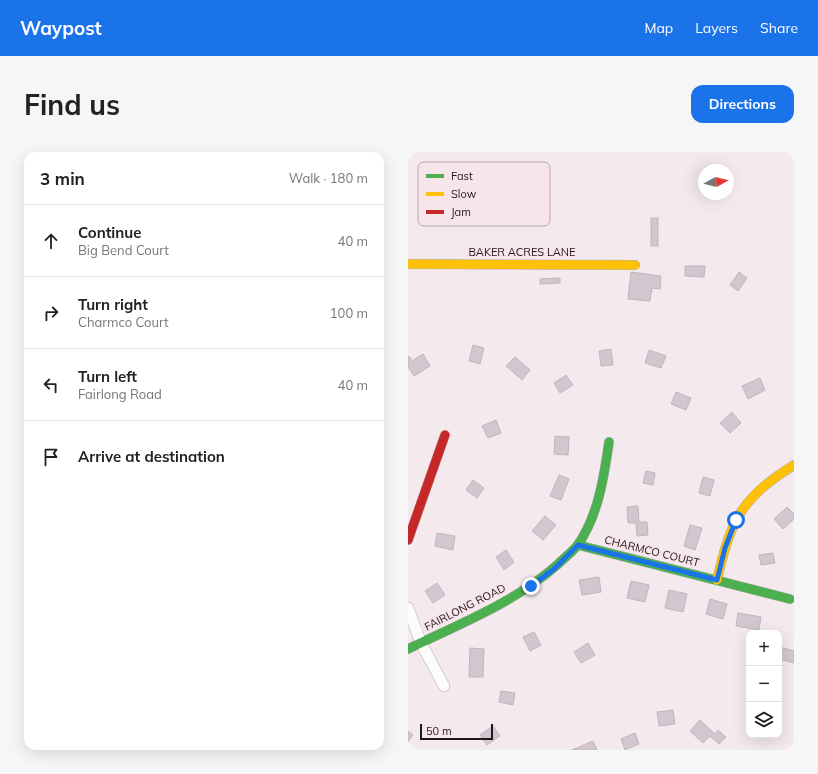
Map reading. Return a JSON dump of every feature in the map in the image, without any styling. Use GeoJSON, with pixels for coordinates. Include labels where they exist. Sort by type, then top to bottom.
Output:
{"type":"FeatureCollection","features":[{"type":"Feature","properties":{"kind":"street","name":"BAKER ACRES LANE"},"geometry":{"type":"LineString","coordinates":[[408,264],[635,264]]}},
{"type":"Feature","properties":{"kind":"street"},"geometry":{"type":"LineString","coordinates":[[408,540],[419,505],[445,435]]}},
{"type":"Feature","properties":{"kind":"street","name":"FAIRLONG ROAD"},"geometry":{"type":"LineString","coordinates":[[408,649],[532,586],[554,569],[578,545],[593,514],[603,483],[609,442]]}},
{"type":"Feature","properties":{"kind":"street"},"geometry":{"type":"LineString","coordinates":[[717,580],[725,548],[736,520],[756,493],[794,465]]}},
{"type":"Feature","properties":{"kind":"street","name":"CHARMCO COURT"},"geometry":{"type":"LineString","coordinates":[[578,545],[790,599]]}},
{"type":"Feature","properties":{"kind":"street"},"geometry":{"type":"LineString","coordinates":[[408,608],[420,643],[444,686]]}},
{"type":"Feature","properties":{"kind":"building"},"geometry":{"type":"Polygon","coordinates":[[[651,218],[658,218],[658,246],[651,246],[651,218]]]}},
{"type":"Feature","properties":{"kind":"building"},"geometry":{"type":"Polygon","coordinates":[[[685,266],[705,266],[704,277],[685,276],[685,266]]]}},
{"type":"Feature","properties":{"kind":"building"},"geometry":{"type":"Polygon","coordinates":[[[631,272],[661,276],[660,289],[652,288],[650,301],[628,299],[631,272]]]}},
{"type":"Feature","properties":{"kind":"building"},"geometry":{"type":"Polygon","coordinates":[[[739,272],[747,278],[738,291],[730,285],[739,272]]]}},
{"type":"Feature","properties":{"kind":"building"},"geometry":{"type":"Polygon","coordinates":[[[560,278],[560,283],[540,284],[540,279],[560,278]]]}},
{"type":"Feature","properties":{"kind":"building"},"geometry":{"type":"Polygon","coordinates":[[[473,345],[484,348],[480,364],[469,361],[473,345]]]}},
{"type":"Feature","properties":{"kind":"building"},"geometry":{"type":"Polygon","coordinates":[[[611,349],[613,365],[601,366],[599,351],[611,349]]]}},
{"type":"Feature","properties":{"kind":"building"},"geometry":{"type":"Polygon","coordinates":[[[649,350],[666,356],[661,368],[645,363],[649,350]]]}},
{"type":"Feature","properties":{"kind":"building"},"geometry":{"type":"Polygon","coordinates":[[[423,354],[430,366],[414,376],[408,367],[408,357],[409,356],[412,361],[423,354]]]}},
{"type":"Feature","properties":{"kind":"building"},"geometry":{"type":"Polygon","coordinates":[[[515,357],[530,370],[522,380],[506,366],[515,357]]]}},
{"type":"Feature","properties":{"kind":"building"},"geometry":{"type":"Polygon","coordinates":[[[566,375],[573,385],[560,393],[554,383],[566,375]]]}},
{"type":"Feature","properties":{"kind":"building"},"geometry":{"type":"Polygon","coordinates":[[[760,378],[765,390],[748,399],[742,386],[760,378]]]}},
{"type":"Feature","properties":{"kind":"building"},"geometry":{"type":"Polygon","coordinates":[[[676,392],[691,398],[686,410],[671,404],[676,392]]]}},
{"type":"Feature","properties":{"kind":"building"},"geometry":{"type":"Polygon","coordinates":[[[732,412],[741,423],[730,433],[720,423],[732,412]]]}},
{"type":"Feature","properties":{"kind":"building"},"geometry":{"type":"Polygon","coordinates":[[[496,420],[501,433],[488,438],[482,426],[496,420]]]}},
{"type":"Feature","properties":{"kind":"building"},"geometry":{"type":"Polygon","coordinates":[[[555,436],[569,437],[568,455],[554,454],[555,436]]]}},
{"type":"Feature","properties":{"kind":"building"},"geometry":{"type":"Polygon","coordinates":[[[646,471],[655,473],[653,485],[643,483],[646,471]]]}},
{"type":"Feature","properties":{"kind":"building"},"geometry":{"type":"Polygon","coordinates":[[[559,475],[569,479],[561,500],[550,496],[559,475]]]}},
{"type":"Feature","properties":{"kind":"building"},"geometry":{"type":"Polygon","coordinates":[[[703,477],[714,480],[710,496],[699,493],[703,477]]]}},
{"type":"Feature","properties":{"kind":"building"},"geometry":{"type":"Polygon","coordinates":[[[473,480],[484,488],[477,498],[466,490],[473,480]]]}},
{"type":"Feature","properties":{"kind":"building"},"geometry":{"type":"Polygon","coordinates":[[[638,506],[639,522],[647,522],[648,535],[637,536],[636,523],[628,523],[627,507],[638,506]]]}},
{"type":"Feature","properties":{"kind":"building"},"geometry":{"type":"Polygon","coordinates":[[[787,507],[794,514],[794,519],[783,529],[774,519],[787,507]]]}},
{"type":"Feature","properties":{"kind":"building"},"geometry":{"type":"Polygon","coordinates":[[[545,516],[556,525],[543,540],[532,531],[545,516]]]}},
{"type":"Feature","properties":{"kind":"building"},"geometry":{"type":"Polygon","coordinates":[[[690,525],[702,528],[695,550],[684,546],[690,525]]]}},
{"type":"Feature","properties":{"kind":"building"},"geometry":{"type":"Polygon","coordinates":[[[437,533],[455,536],[453,550],[435,546],[437,533]]]}},
{"type":"Feature","properties":{"kind":"building"},"geometry":{"type":"Polygon","coordinates":[[[506,550],[514,562],[504,570],[496,557],[506,550]]]}},
{"type":"Feature","properties":{"kind":"building"},"geometry":{"type":"Polygon","coordinates":[[[773,553],[775,563],[761,565],[759,555],[773,553]]]}},
{"type":"Feature","properties":{"kind":"building"},"geometry":{"type":"Polygon","coordinates":[[[599,577],[601,592],[582,595],[579,580],[599,577]]]}},
{"type":"Feature","properties":{"kind":"building"},"geometry":{"type":"Polygon","coordinates":[[[631,581],[649,585],[645,602],[627,598],[631,581]]]}},
{"type":"Feature","properties":{"kind":"building"},"geometry":{"type":"Polygon","coordinates":[[[437,583],[445,595],[433,603],[425,591],[437,583]]]}},
{"type":"Feature","properties":{"kind":"building"},"geometry":{"type":"Polygon","coordinates":[[[669,590],[687,594],[683,612],[665,608],[669,590]]]}},
{"type":"Feature","properties":{"kind":"building"},"geometry":{"type":"Polygon","coordinates":[[[710,599],[727,604],[723,619],[706,614],[710,599]]]}},
{"type":"Feature","properties":{"kind":"building"},"geometry":{"type":"Polygon","coordinates":[[[738,613],[761,617],[759,630],[736,626],[738,613]]]}},
{"type":"Feature","properties":{"kind":"building"},"geometry":{"type":"Polygon","coordinates":[[[534,632],[541,645],[530,651],[523,637],[534,632]]]}},
{"type":"Feature","properties":{"kind":"building"},"geometry":{"type":"Polygon","coordinates":[[[588,643],[595,655],[581,663],[574,652],[588,643]]]}},
{"type":"Feature","properties":{"kind":"building"},"geometry":{"type":"Polygon","coordinates":[[[470,648],[484,649],[483,677],[469,677],[470,648]]]}},
{"type":"Feature","properties":{"kind":"building"},"geometry":{"type":"Polygon","coordinates":[[[782,648],[794,651],[794,663],[782,660],[782,648]]]}},
{"type":"Feature","properties":{"kind":"building"},"geometry":{"type":"Polygon","coordinates":[[[501,691],[515,693],[513,705],[499,702],[501,691]]]}},
{"type":"Feature","properties":{"kind":"building"},"geometry":{"type":"Polygon","coordinates":[[[673,710],[675,724],[659,726],[657,712],[673,710]]]}},
{"type":"Feature","properties":{"kind":"building"},"geometry":{"type":"Polygon","coordinates":[[[700,720],[715,734],[718,730],[726,737],[719,744],[710,736],[703,743],[690,731],[700,720]]]}},
{"type":"Feature","properties":{"kind":"building"},"geometry":{"type":"Polygon","coordinates":[[[493,726],[500,736],[487,745],[480,735],[493,726]]]}},
{"type":"Feature","properties":{"kind":"building"},"geometry":{"type":"Polygon","coordinates":[[[408,731],[413,735],[408,742],[408,731]]]}},
{"type":"Feature","properties":{"kind":"building"},"geometry":{"type":"Polygon","coordinates":[[[635,733],[639,744],[625,750],[621,739],[635,733]]]}},
{"type":"Feature","properties":{"kind":"building"},"geometry":{"type":"Polygon","coordinates":[[[593,741],[597,750],[572,750],[593,741]]]}},
{"type":"Feature","properties":{"kind":"traffic: fast"},"geometry":{"type":"LineString","coordinates":[[408,649],[486,612],[523,591],[575,549],[584,535],[595,510],[605,469],[609,442]]}},
{"type":"Feature","properties":{"kind":"traffic: fast"},"geometry":{"type":"LineString","coordinates":[[578,545],[790,599]]}},
{"type":"Feature","properties":{"kind":"traffic: slow"},"geometry":{"type":"LineString","coordinates":[[408,264],[635,265]]}},
{"type":"Feature","properties":{"kind":"traffic: slow"},"geometry":{"type":"LineString","coordinates":[[717,580],[727,542],[740,513],[761,489],[794,465]]}},
{"type":"Feature","properties":{"kind":"traffic: jam"},"geometry":{"type":"LineString","coordinates":[[408,540],[445,435]]}},
{"type":"Feature","properties":{"kind":"route"},"geometry":{"type":"LineString","coordinates":[[531,586],[554,569],[578,545],[717,580],[725,548],[736,520]]}}]}
